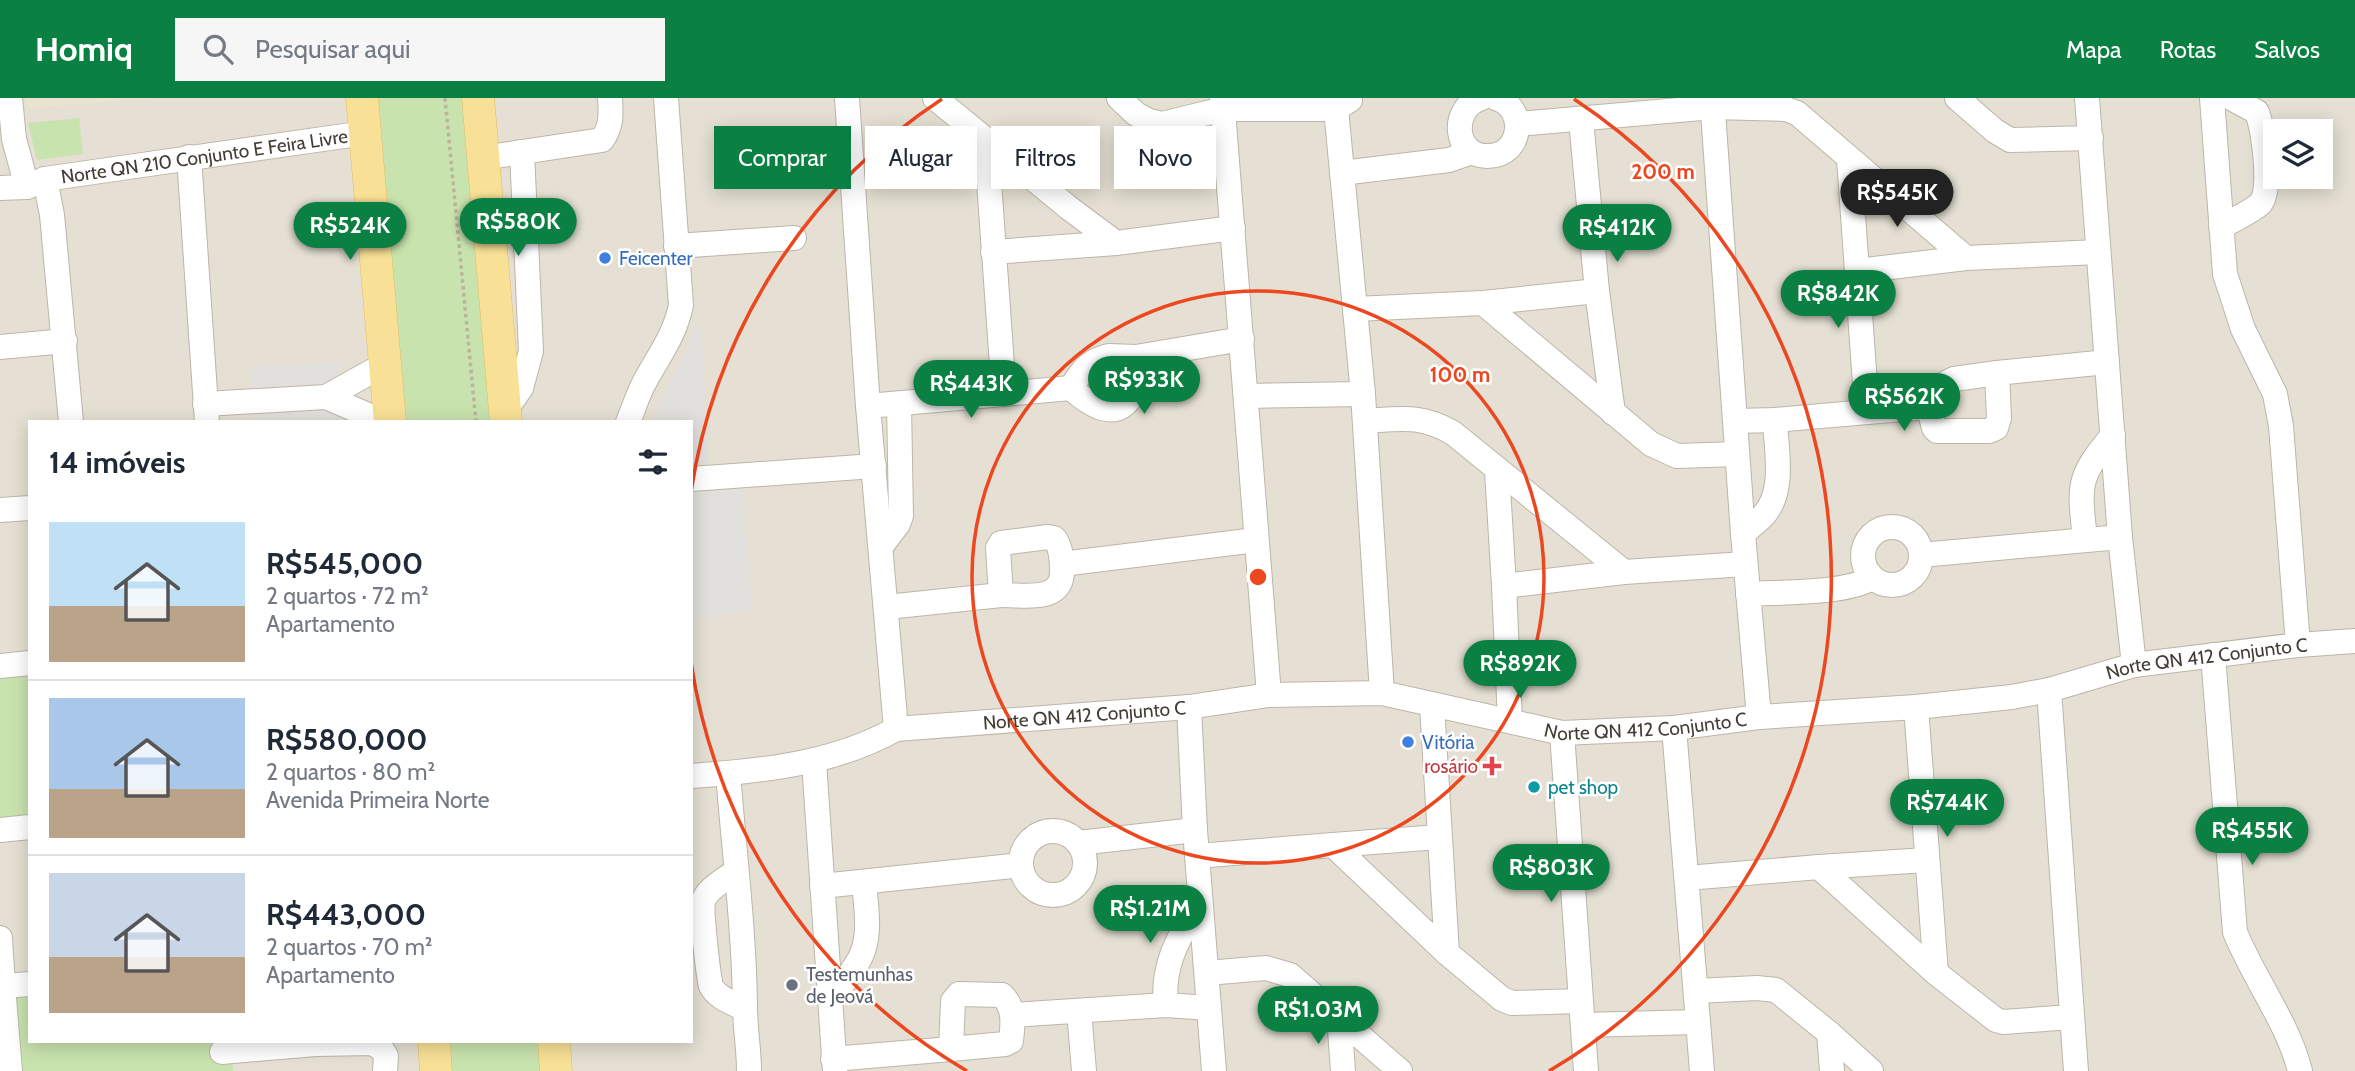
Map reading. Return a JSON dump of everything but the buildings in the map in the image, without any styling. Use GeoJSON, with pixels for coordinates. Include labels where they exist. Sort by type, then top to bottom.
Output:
{"type":"FeatureCollection","features":[{"type":"Feature","properties":{"kind":"main road"},"geometry":{"type":"LineString","coordinates":[[362,98],[390,420]]}},
{"type":"Feature","properties":{"kind":"main road"},"geometry":{"type":"LineString","coordinates":[[478,98],[496,418]]}},
{"type":"Feature","properties":{"kind":"main road"},"geometry":{"type":"LineString","coordinates":[[434,1043],[436,1071]]}},
{"type":"Feature","properties":{"kind":"main road"},"geometry":{"type":"LineString","coordinates":[[554,1043],[556,1071]]}},
{"type":"Feature","properties":{"kind":"street"},"geometry":{"type":"LineString","coordinates":[[10,98],[14,139],[52,215],[71,420]]}},
{"type":"Feature","properties":{"kind":"street"},"geometry":{"type":"LineString","coordinates":[[482,158],[602,140],[611,120],[610,98]]}},
{"type":"Feature","properties":{"kind":"street"},"geometry":{"type":"LineString","coordinates":[[629,420],[642,387],[667,345],[678,320],[681,288],[667,98]]}},
{"type":"Feature","properties":{"kind":"street"},"geometry":{"type":"LineString","coordinates":[[847,98],[868,406],[896,729]]}},
{"type":"Feature","properties":{"kind":"street"},"geometry":{"type":"LineString","coordinates":[[934,98],[1116,243]]}},
{"type":"Feature","properties":{"kind":"street"},"geometry":{"type":"LineString","coordinates":[[1119,98],[1136,114],[1161,124],[1223,104],[1341,102],[1342,173],[1363,394],[1382,693]]}},
{"type":"Feature","properties":{"kind":"street"},"geometry":{"type":"LineString","coordinates":[[1482,98],[1468,104],[1461,113],[1458,124],[1464,145],[1472,152],[1485,157],[1498,155],[1509,148],[1517,137],[1515,113],[1509,104],[1496,98]]}},
{"type":"Feature","properties":{"kind":"street"},"geometry":{"type":"LineString","coordinates":[[1957,98],[2010,140],[2091,138]]}},
{"type":"Feature","properties":{"kind":"street"},"geometry":{"type":"LineString","coordinates":[[2087,98],[2120,537],[2134,665]]}},
{"type":"Feature","properties":{"kind":"street"},"geometry":{"type":"LineString","coordinates":[[2212,98],[2225,274],[2231,298],[2275,394],[2281,426],[2298,645]]}},
{"type":"Feature","properties":{"kind":"street"},"geometry":{"type":"LineString","coordinates":[[2221,227],[2261,203],[2266,191],[2261,122],[2257,111],[2231,98]]}},
{"type":"Feature","properties":{"kind":"street"},"geometry":{"type":"LineString","coordinates":[[1518,124],[1581,120],[1713,103],[1786,109],[1797,113],[1966,258]]}},
{"type":"Feature","properties":{"kind":"street"},"geometry":{"type":"LineString","coordinates":[[1713,103],[1742,534],[1759,718]]}},
{"type":"Feature","properties":{"kind":"street"},"geometry":{"type":"LineString","coordinates":[[1223,104],[1269,695]]}},
{"type":"Feature","properties":{"kind":"street"},"geometry":{"type":"LineString","coordinates":[[1581,120],[1597,291],[1614,412]]}},
{"type":"Feature","properties":{"kind":"street","name":"Norte QN 210 Conjunto E Feira Livre"},"geometry":{"type":"LineString","coordinates":[[0,188],[190,157],[365,133]]}},
{"type":"Feature","properties":{"kind":"street"},"geometry":{"type":"LineString","coordinates":[[986,139],[1004,394]]}},
{"type":"Feature","properties":{"kind":"street"},"geometry":{"type":"LineString","coordinates":[[496,418],[521,388],[531,351],[522,152]]}},
{"type":"Feature","properties":{"kind":"street"},"geometry":{"type":"LineString","coordinates":[[1342,173],[1449,160],[1472,152]]}},
{"type":"Feature","properties":{"kind":"street"},"geometry":{"type":"LineString","coordinates":[[190,157],[206,413],[326,397],[385,364]]}},
{"type":"Feature","properties":{"kind":"street"},"geometry":{"type":"LineString","coordinates":[[1849,159],[1867,412]]}},
{"type":"Feature","properties":{"kind":"street"},"geometry":{"type":"LineString","coordinates":[[993,252],[1116,243],[1234,228]]}},
{"type":"Feature","properties":{"kind":"street"},"geometry":{"type":"LineString","coordinates":[[676,246],[793,238]]}},
{"type":"Feature","properties":{"kind":"street"},"geometry":{"type":"LineString","coordinates":[[1857,271],[1966,258],[2098,252]]}},
{"type":"Feature","properties":{"kind":"street"},"geometry":{"type":"LineString","coordinates":[[1355,309],[1483,303],[1597,291]]}},
{"type":"Feature","properties":{"kind":"street"},"geometry":{"type":"LineString","coordinates":[[1483,303],[1651,444],[1677,456],[1737,454]]}},
{"type":"Feature","properties":{"kind":"street"},"geometry":{"type":"LineString","coordinates":[[1071,388],[1082,371],[1097,358],[1136,357],[1242,339]]}},
{"type":"Feature","properties":{"kind":"street"},"geometry":{"type":"LineString","coordinates":[[0,346],[65,341]]}},
{"type":"Feature","properties":{"kind":"street"},"geometry":{"type":"LineString","coordinates":[[868,406],[1071,388],[1095,407],[1109,410],[1121,407],[1130,398],[1136,357]]}},
{"type":"Feature","properties":{"kind":"street"},"geometry":{"type":"LineString","coordinates":[[1735,421],[1916,408],[1954,379],[2107,362]]}},
{"type":"Feature","properties":{"kind":"street"},"geometry":{"type":"LineString","coordinates":[[1927,402],[1937,431],[1989,431],[1997,428],[1997,373]]}},
{"type":"Feature","properties":{"kind":"street"},"geometry":{"type":"LineString","coordinates":[[1246,396],[1363,394]]}},
{"type":"Feature","properties":{"kind":"street"},"geometry":{"type":"LineString","coordinates":[[326,397],[379,420]]}},
{"type":"Feature","properties":{"kind":"street"},"geometry":{"type":"LineString","coordinates":[[882,545],[901,516],[899,404]]}},
{"type":"Feature","properties":{"kind":"street"},"geometry":{"type":"LineString","coordinates":[[1364,421],[1417,419],[1434,422],[1453,433],[1623,572]]}},
{"type":"Feature","properties":{"kind":"street"},"geometry":{"type":"LineString","coordinates":[[1742,534],[1763,516],[1772,503],[1777,488],[1775,420]]}},
{"type":"Feature","properties":{"kind":"street"},"geometry":{"type":"LineString","coordinates":[[2084,539],[2080,496],[2082,481],[2094,457],[2113,435]]}},
{"type":"Feature","properties":{"kind":"street"},"geometry":{"type":"LineString","coordinates":[[693,479],[874,466]]}},
{"type":"Feature","properties":{"kind":"street"},"geometry":{"type":"LineString","coordinates":[[1497,471],[1510,721]]}},
{"type":"Feature","properties":{"kind":"street"},"geometry":{"type":"LineString","coordinates":[[0,510],[28,508]]}},
{"type":"Feature","properties":{"kind":"street"},"geometry":{"type":"LineString","coordinates":[[1885,527],[1898,527],[1910,533],[1918,542],[1921,555],[1920,566],[1913,576],[1904,583],[1893,586],[1872,578],[1865,568],[1863,555],[1866,543],[1874,533],[1885,527]]}},
{"type":"Feature","properties":{"kind":"street"},"geometry":{"type":"LineString","coordinates":[[1921,555],[2120,537]]}},
{"type":"Feature","properties":{"kind":"street"},"geometry":{"type":"LineString","coordinates":[[887,607],[1001,595],[1047,594],[1059,587],[1062,581],[1062,564],[1054,538],[1005,541],[998,548],[1001,595]]}},
{"type":"Feature","properties":{"kind":"street"},"geometry":{"type":"LineString","coordinates":[[1062,564],[1256,540]]}},
{"type":"Feature","properties":{"kind":"street"},"geometry":{"type":"LineString","coordinates":[[1504,586],[1623,572],[1745,564]]}},
{"type":"Feature","properties":{"kind":"street"},"geometry":{"type":"LineString","coordinates":[[1748,594],[1843,588],[1862,584],[1872,578]]}},
{"type":"Feature","properties":{"kind":"street","name":"Norte QN 412 Conjunto C"},"geometry":{"type":"LineString","coordinates":[[693,776],[814,761],[872,743],[896,729],[1189,708],[1269,695],[1382,693],[1510,721],[1534,729],[1562,733],[1674,728],[1759,718],[2012,697],[2049,690],[2134,665],[2298,645],[2355,641]]}},
{"type":"Feature","properties":{"kind":"street"},"geometry":{"type":"LineString","coordinates":[[2213,655],[2235,932],[2246,960],[2288,1038],[2300,1071]]}},
{"type":"Feature","properties":{"kind":"street"},"geometry":{"type":"LineString","coordinates":[[0,666],[28,663]]}},
{"type":"Feature","properties":{"kind":"street"},"geometry":{"type":"LineString","coordinates":[[2049,690],[2076,1071]]}},
{"type":"Feature","properties":{"kind":"street"},"geometry":{"type":"LineString","coordinates":[[1432,705],[1447,953]]}},
{"type":"Feature","properties":{"kind":"street"},"geometry":{"type":"LineString","coordinates":[[1916,707],[1936,973]]}},
{"type":"Feature","properties":{"kind":"street"},"geometry":{"type":"LineString","coordinates":[[1189,708],[1195,831],[1214,1071]]}},
{"type":"Feature","properties":{"kind":"street"},"geometry":{"type":"LineString","coordinates":[[1674,728],[1702,1071]]}},
{"type":"Feature","properties":{"kind":"street"},"geometry":{"type":"LineString","coordinates":[[1562,733],[1586,1071]]}},
{"type":"Feature","properties":{"kind":"street"},"geometry":{"type":"LineString","coordinates":[[814,761],[834,1065],[1005,1044],[1011,1041],[1013,1015],[1011,1006],[1002,995],[959,994],[953,1001],[951,1049]]}},
{"type":"Feature","properties":{"kind":"street"},"geometry":{"type":"LineString","coordinates":[[728,773],[746,972],[745,1009],[749,1071]]}},
{"type":"Feature","properties":{"kind":"street"},"geometry":{"type":"LineString","coordinates":[[0,830],[28,827]]}},
{"type":"Feature","properties":{"kind":"street"},"geometry":{"type":"LineString","coordinates":[[1055,831],[1068,834],[1078,843],[1084,855],[1085,868],[1080,880],[1071,890],[1058,895],[1045,894],[1033,888],[1025,878],[1021,865],[1023,852],[1030,840],[1042,833],[1055,831]]}},
{"type":"Feature","properties":{"kind":"street"},"geometry":{"type":"LineString","coordinates":[[1078,843],[1195,831]]}},
{"type":"Feature","properties":{"kind":"street"},"geometry":{"type":"LineString","coordinates":[[1197,856],[1439,837]]}},
{"type":"Feature","properties":{"kind":"street"},"geometry":{"type":"LineString","coordinates":[[1333,845],[1447,953],[1502,999],[1512,1003],[1582,1013],[1698,1022]]}},
{"type":"Feature","properties":{"kind":"street"},"geometry":{"type":"LineString","coordinates":[[1687,878],[1926,860]]}},
{"type":"Feature","properties":{"kind":"street"},"geometry":{"type":"LineString","coordinates":[[822,886],[1021,865]]}},
{"type":"Feature","properties":{"kind":"street"},"geometry":{"type":"LineString","coordinates":[[1819,867],[1936,973],[1989,1015],[2003,1022],[2071,1017]]}},
{"type":"Feature","properties":{"kind":"street"},"geometry":{"type":"LineString","coordinates":[[736,871],[709,892],[703,901],[711,986],[730,1002],[745,1009]]}},
{"type":"Feature","properties":{"kind":"street"},"geometry":{"type":"LineString","coordinates":[[830,1001],[860,958],[866,940],[864,883]]}},
{"type":"Feature","properties":{"kind":"street"},"geometry":{"type":"LineString","coordinates":[[1166,1005],[1164,989],[1172,950],[1200,900]]}},
{"type":"Feature","properties":{"kind":"street"},"geometry":{"type":"LineString","coordinates":[[0,938],[10,1071]]}},
{"type":"Feature","properties":{"kind":"street"},"geometry":{"type":"LineString","coordinates":[[1207,973],[1266,968],[1290,975],[1307,987],[1400,1071]]}},
{"type":"Feature","properties":{"kind":"street"},"geometry":{"type":"LineString","coordinates":[[3,1002],[28,985]]}},
{"type":"Feature","properties":{"kind":"street"},"geometry":{"type":"LineString","coordinates":[[1696,991],[1758,988],[1776,990],[1871,1071]]}},
{"type":"Feature","properties":{"kind":"street"},"geometry":{"type":"LineString","coordinates":[[1013,1015],[1166,1005],[1209,1008]]}},
{"type":"Feature","properties":{"kind":"street"},"geometry":{"type":"LineString","coordinates":[[1079,1011],[1084,1071]]}},
{"type":"Feature","properties":{"kind":"street"},"geometry":{"type":"LineString","coordinates":[[1339,1017],[1343,1071]]}},
{"type":"Feature","properties":{"kind":"street"},"geometry":{"type":"LineString","coordinates":[[1829,1033],[1832,1071]]}},
{"type":"Feature","properties":{"kind":"street"},"geometry":{"type":"LineString","coordinates":[[222,1055],[315,1043],[372,1043],[381,1048],[386,1056],[386,1071]]}},
{"type":"Feature","properties":{"kind":"path"},"geometry":{"type":"LineString","coordinates":[[445,98],[496,418]]}},
{"type":"Feature","properties":{"kind":"shaded area"},"geometry":{"type":"Polygon","coordinates":[[[0,98],[2355,98],[2355,1071],[0,1071],[0,98]]]}},
{"type":"Feature","properties":{"kind":"shaded area"},"geometry":{"type":"Polygon","coordinates":[[[26,98],[157,98],[27,108],[26,98]]]}},
{"type":"Feature","properties":{"kind":"shaded area"},"geometry":{"type":"Polygon","coordinates":[[[701,318],[710,490],[743,488],[752,610],[693,620],[693,420],[653,420],[701,318]]]}},
{"type":"Feature","properties":{"kind":"shaded area"},"geometry":{"type":"Polygon","coordinates":[[[337,361],[342,420],[254,420],[250,368],[337,361]]]}},
{"type":"Feature","properties":{"kind":"green space"},"geometry":{"type":"Polygon","coordinates":[[[375,98],[484,98],[509,420],[400,420],[375,98]]]}},
{"type":"Feature","properties":{"kind":"green space"},"geometry":{"type":"Polygon","coordinates":[[[79,118],[83,154],[37,160],[28,123],[79,118]]]}},
{"type":"Feature","properties":{"kind":"green space"},"geometry":{"type":"Polygon","coordinates":[[[28,665],[28,835],[0,838],[0,669],[28,665]]]}},
{"type":"Feature","properties":{"kind":"green space"},"geometry":{"type":"Polygon","coordinates":[[[28,992],[28,1043],[231,1043],[233,1071],[16,1071],[9,993],[28,992]]]}},
{"type":"Feature","properties":{"kind":"green space"},"geometry":{"type":"Polygon","coordinates":[[[448,1043],[557,1043],[560,1071],[450,1071],[448,1043]]]}},
{"type":"Feature","properties":{"kind":"place","name":"Feicenter"},"geometry":{"type":"Point","coordinates":[605,258]}},
{"type":"Feature","properties":{"kind":"place","name":"Vitória"},"geometry":{"type":"Point","coordinates":[1408,742]}},
{"type":"Feature","properties":{"kind":"place","name":"rosário"},"geometry":{"type":"Point","coordinates":[1492,766]}},
{"type":"Feature","properties":{"kind":"place","name":"pet shop"},"geometry":{"type":"Point","coordinates":[1534,787]}},
{"type":"Feature","properties":{"kind":"place","name":"Testemunhas de Jeová"},"geometry":{"type":"Point","coordinates":[792,985]}}]}
